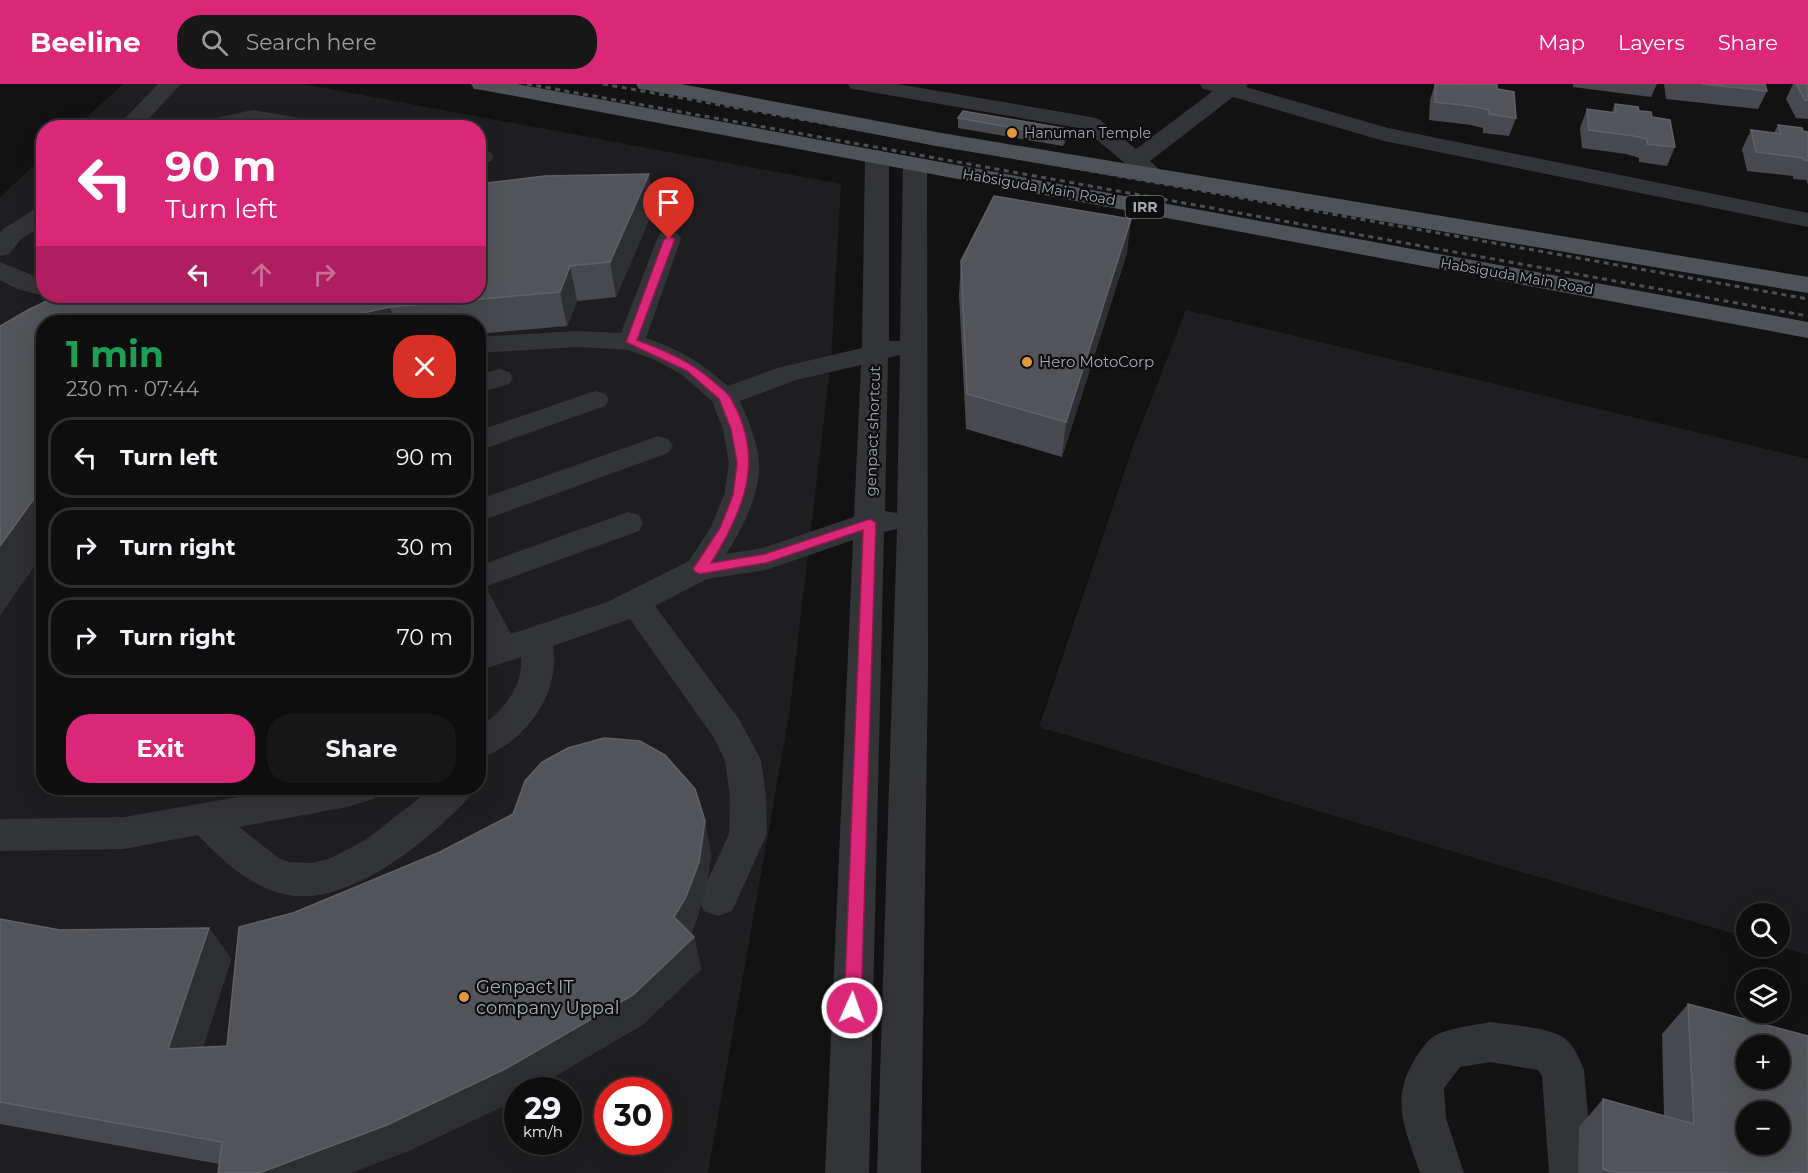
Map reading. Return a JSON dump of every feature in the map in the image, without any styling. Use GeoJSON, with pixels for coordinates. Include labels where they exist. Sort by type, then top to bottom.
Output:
{"type":"FeatureCollection","features":[{"type":"Feature","properties":{"kind":"main road","name":"Habsiguda Main Road"},"geometry":{"type":"LineString","coordinates":[[482,84],[1808,330]]}},
{"type":"Feature","properties":{"kind":"main road","name":"Habsiguda Main Road"},"geometry":{"type":"LineString","coordinates":[[647,84],[936,139],[1144,168],[1808,285]]}},
{"type":"Feature","properties":{"kind":"street"},"geometry":{"type":"LineString","coordinates":[[135,120],[170,84]]}},
{"type":"Feature","properties":{"kind":"street"},"geometry":{"type":"LineString","coordinates":[[859,84],[1091,124],[1144,168],[1225,86],[1384,134],[1808,220]]}},
{"type":"Feature","properties":{"kind":"street"},"geometry":{"type":"LineString","coordinates":[[232,120],[238,117],[254,116],[275,120]]}},
{"type":"Feature","properties":{"kind":"street","name":"genpact shortcut"},"geometry":{"type":"LineString","coordinates":[[847,1173],[870,523],[877,157]]}},
{"type":"Feature","properties":{"kind":"street"},"geometry":{"type":"LineString","coordinates":[[899,1173],[912,519],[915,164]]}},
{"type":"Feature","properties":{"kind":"street"},"geometry":{"type":"LineString","coordinates":[[0,249],[12,234],[36,218]]}},
{"type":"Feature","properties":{"kind":"street"},"geometry":{"type":"LineString","coordinates":[[631,342],[669,239]]}},
{"type":"Feature","properties":{"kind":"street"},"geometry":{"type":"LineString","coordinates":[[0,270],[26,284],[36,286]]}},
{"type":"Feature","properties":{"kind":"street"},"geometry":{"type":"LineString","coordinates":[[486,345],[577,339],[631,342],[664,354],[691,368],[724,397],[737,429],[744,463],[739,495],[726,529],[700,569]]}},
{"type":"Feature","properties":{"kind":"street"},"geometry":{"type":"LineString","coordinates":[[724,397],[787,374],[913,344]]}},
{"type":"Feature","properties":{"kind":"street"},"geometry":{"type":"LineString","coordinates":[[486,439],[595,400]]}},
{"type":"Feature","properties":{"kind":"street"},"geometry":{"type":"LineString","coordinates":[[486,509],[658,446]]}},
{"type":"Feature","properties":{"kind":"street"},"geometry":{"type":"LineString","coordinates":[[486,636],[490,654],[619,610],[700,569],[766,559],[870,523],[912,519]]}},
{"type":"Feature","properties":{"kind":"street"},"geometry":{"type":"LineString","coordinates":[[486,575],[628,523]]}},
{"type":"Feature","properties":{"kind":"street"},"geometry":{"type":"LineString","coordinates":[[635,602],[727,729],[743,760],[748,797],[748,834],[718,899]]}},
{"type":"Feature","properties":{"kind":"street"},"geometry":{"type":"LineString","coordinates":[[486,743],[495,737],[527,700],[538,664],[535,639]]}},
{"type":"Feature","properties":{"kind":"street"},"geometry":{"type":"LineString","coordinates":[[0,835],[124,833],[331,795]]}},
{"type":"Feature","properties":{"kind":"street"},"geometry":{"type":"LineString","coordinates":[[206,818],[231,845],[258,865],[289,879],[320,878],[369,860],[422,820],[449,795]]}},
{"type":"Feature","properties":{"kind":"street"},"geometry":{"type":"LineString","coordinates":[[1442,1173],[1424,1118],[1423,1085],[1448,1050],[1490,1042],[1550,1052],[1563,1070],[1572,1173]]}},
{"type":"Feature","properties":{"kind":"shaded area"},"geometry":{"type":"Polygon","coordinates":[[[123,84],[303,84],[841,184],[831,360],[789,716],[708,1173],[0,1173],[0,197],[36,164],[36,303],[486,303],[486,120],[84,120],[123,84]]]}},
{"type":"Feature","properties":{"kind":"shaded area"},"geometry":{"type":"Polygon","coordinates":[[[1186,310],[1808,459],[1808,955],[1790,949],[1790,903],[1736,903],[1736,934],[1039,727],[1133,446],[1186,310]]]}},
{"type":"Feature","properties":{"kind":"building"},"geometry":{"type":"Polygon","coordinates":[[[1435,84],[1497,84],[1497,89],[1514,92],[1516,118],[1489,114],[1489,110],[1477,107],[1435,102],[1435,84]]]}},
{"type":"Feature","properties":{"kind":"building"},"geometry":{"type":"Polygon","coordinates":[[[1702,84],[1765,84],[1767,91],[1702,84]]]}},
{"type":"Feature","properties":{"kind":"building"},"geometry":{"type":"Polygon","coordinates":[[[1796,84],[1808,84],[1808,100],[1805,100],[1796,84]]]}},
{"type":"Feature","properties":{"kind":"building"},"geometry":{"type":"Polygon","coordinates":[[[1615,104],[1638,107],[1639,111],[1651,112],[1652,117],[1670,120],[1675,147],[1647,144],[1647,139],[1634,136],[1589,130],[1587,109],[1616,113],[1615,104]]]}},
{"type":"Feature","properties":{"kind":"building"},"geometry":{"type":"Polygon","coordinates":[[[963,111],[1068,129],[1064,137],[958,118],[963,111]]]}},
{"type":"Feature","properties":{"kind":"building"},"geometry":{"type":"Polygon","coordinates":[[[1778,125],[1802,128],[1803,131],[1808,132],[1808,161],[1803,158],[1756,152],[1751,130],[1781,134],[1778,125]]]}},
{"type":"Feature","properties":{"kind":"building"},"geometry":{"type":"Polygon","coordinates":[[[649,174],[610,262],[570,266],[560,292],[486,299],[486,183],[545,176],[649,174]]]}},
{"type":"Feature","properties":{"kind":"building","name":"Hero MotoCorp"},"geometry":{"type":"Polygon","coordinates":[[[994,196],[1131,219],[1066,422],[967,394],[961,261],[994,196]]]}},
{"type":"Feature","properties":{"kind":"building"},"geometry":{"type":"Polygon","coordinates":[[[42,303],[435,303],[390,307],[354,315],[36,315],[36,496],[0,546],[0,326],[42,303]]]}},
{"type":"Feature","properties":{"kind":"building","name":"Genpact IT company Uppal"},"geometry":{"type":"Polygon","coordinates":[[[604,738],[640,741],[665,755],[695,789],[705,821],[699,862],[686,897],[674,917],[694,937],[633,995],[505,1069],[387,1125],[259,1173],[218,1173],[222,1142],[0,1102],[0,919],[60,930],[209,928],[168,1049],[227,1046],[239,927],[293,913],[440,852],[513,814],[525,781],[542,762],[568,748],[604,738]]]}},
{"type":"Feature","properties":{"kind":"building"},"geometry":{"type":"Polygon","coordinates":[[[1688,1004],[1736,1017],[1736,1023],[1759,1023],[1808,1036],[1808,1173],[1618,1173],[1603,1169],[1603,1099],[1694,1124],[1688,1004]]]}},
{"type":"Feature","properties":{"kind":"railway"},"geometry":{"type":"LineString","coordinates":[[527,84],[1808,316]]}},
{"type":"Feature","properties":{"kind":"railway"},"geometry":{"type":"LineString","coordinates":[[603,84],[1808,299]]}},
{"type":"Feature","properties":{"kind":"place","name":"Hanuman Temple"},"geometry":{"type":"Point","coordinates":[1012,133]}},
{"type":"Feature","properties":{"kind":"place","name":"Hero MotoCorp"},"geometry":{"type":"Point","coordinates":[1027,362]}},
{"type":"Feature","properties":{"kind":"place","name":"Genpact IT company Uppal"},"geometry":{"type":"Point","coordinates":[464,997]}},
{"type":"Feature","properties":{"kind":"route"},"geometry":{"type":"LineString","coordinates":[[669,239],[631,342],[664,354],[691,368],[724,397],[737,429],[744,463],[739,495],[726,529],[700,569],[766,559],[870,523],[852,1008]]}}]}
